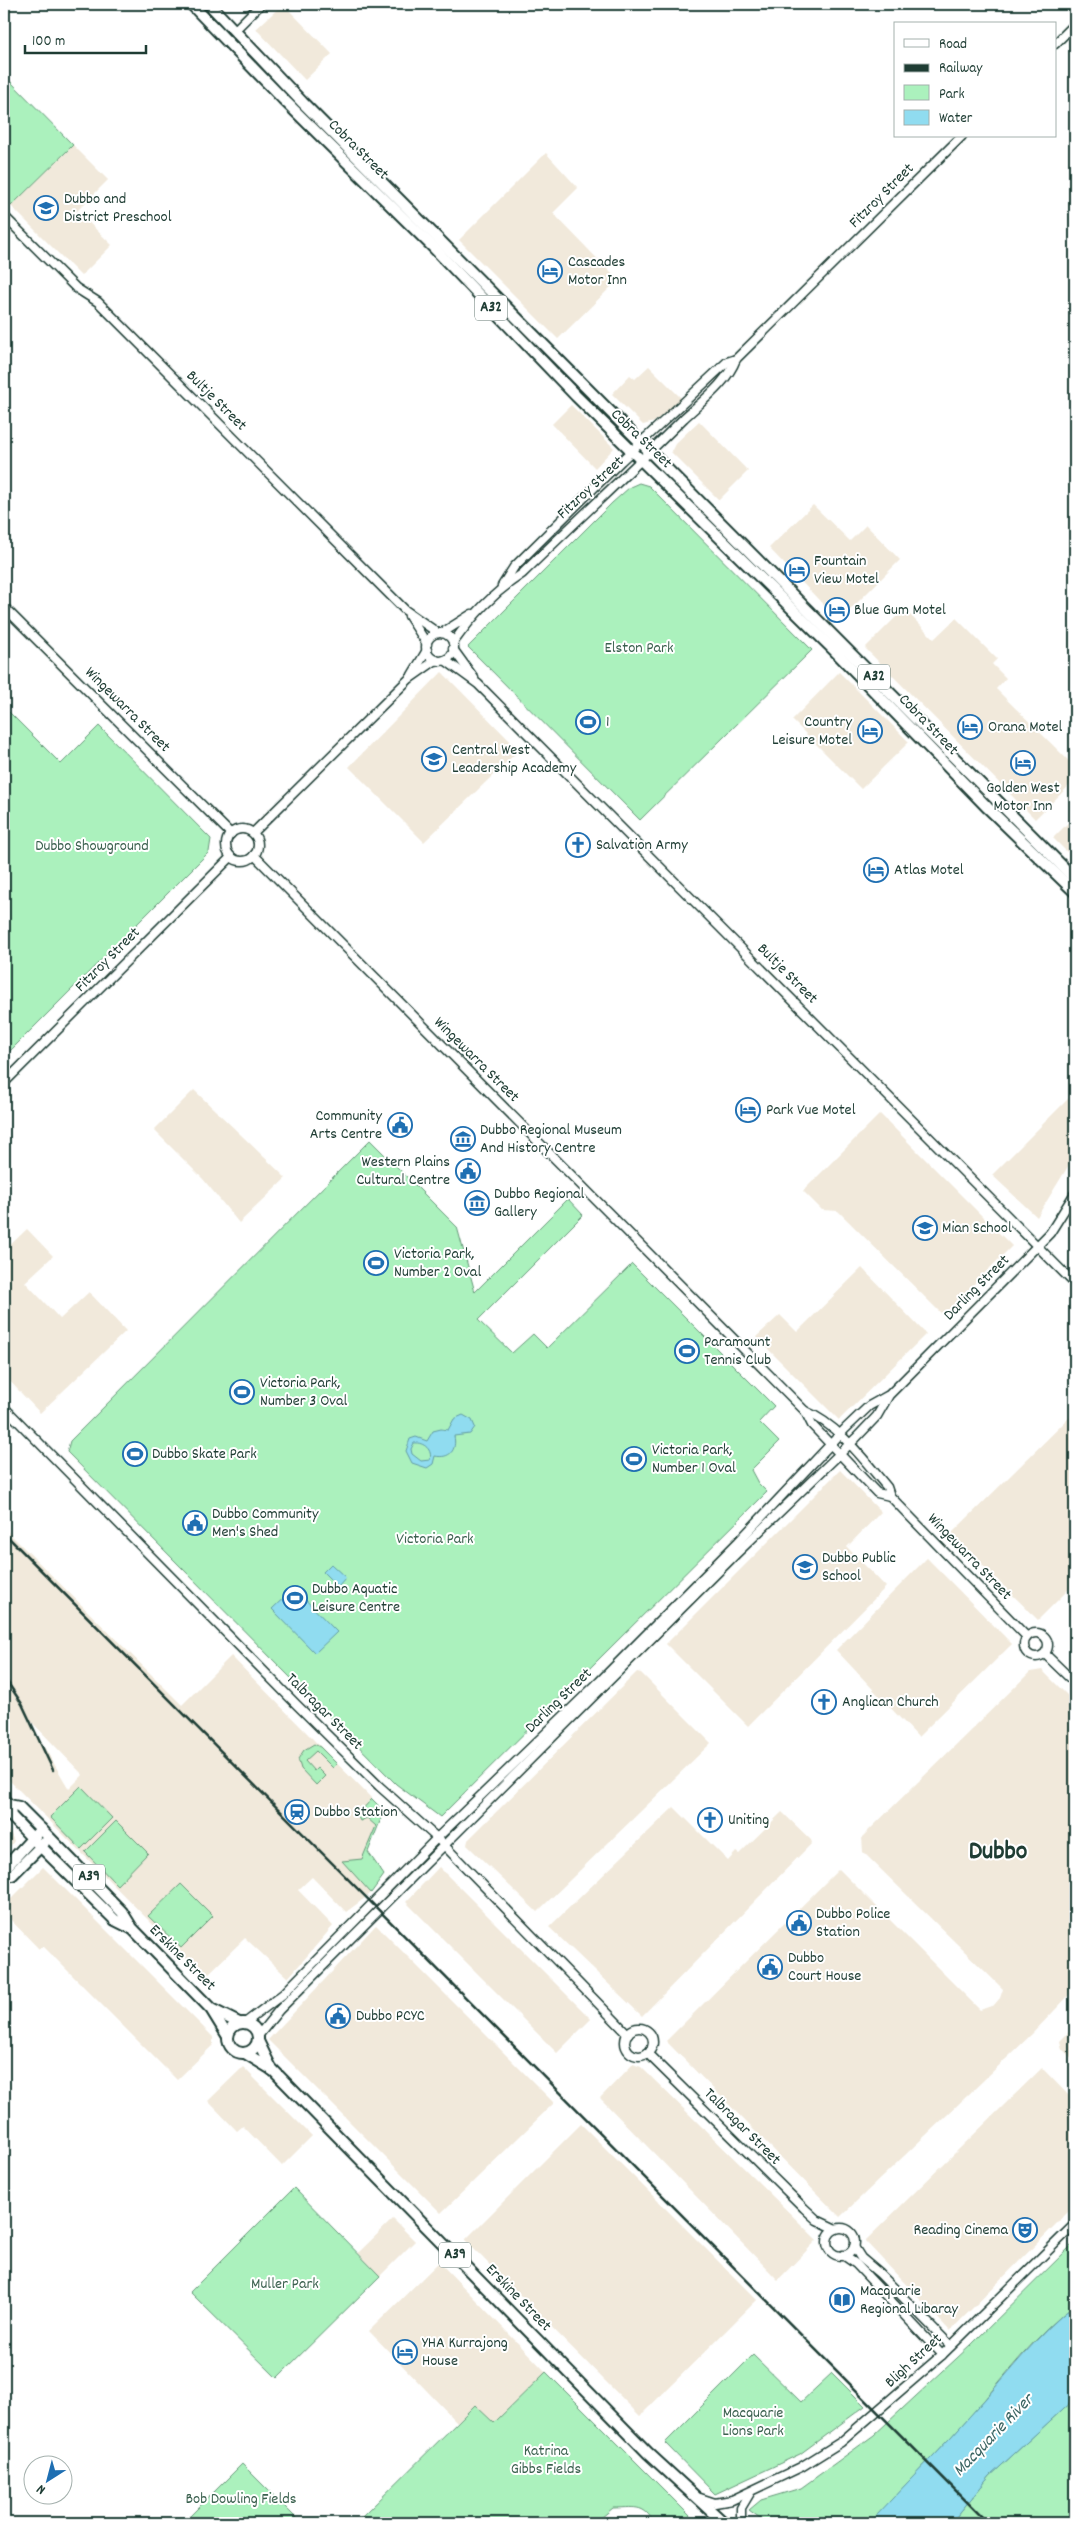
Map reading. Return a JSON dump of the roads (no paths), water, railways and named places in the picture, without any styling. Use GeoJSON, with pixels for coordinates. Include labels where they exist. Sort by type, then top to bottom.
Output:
{"type":"FeatureCollection","features":[{"type":"Feature","properties":{"kind":"main road","name":"Cobra Street"},"geometry":{"type":"LineString","coordinates":[[191,4],[283,99],[434,248],[631,451],[834,650],[988,808],[1075,892]]}},
{"type":"Feature","properties":{"kind":"main road","name":"Cobra Street"},"geometry":{"type":"LineString","coordinates":[[209,4],[304,103],[1075,879]]}},
{"type":"Feature","properties":{"kind":"main road"},"geometry":{"type":"LineString","coordinates":[[235,30],[234,43],[247,61]]}},
{"type":"Feature","properties":{"kind":"main road"},"geometry":{"type":"LineString","coordinates":[[249,46],[283,88],[283,99],[294,98],[304,103]]}},
{"type":"Feature","properties":{"kind":"main road","name":"Erskine Street"},"geometry":{"type":"LineString","coordinates":[[6,1803],[19,1807],[122,1912],[132,1928],[212,2009],[228,2035]]}},
{"type":"Feature","properties":{"kind":"main road","name":"Erskine Street"},"geometry":{"type":"LineString","coordinates":[[6,1803],[11,1816],[41,1847],[115,1920],[132,1928]]}},
{"type":"Feature","properties":{"kind":"main road"},"geometry":{"type":"LineString","coordinates":[[4,1869],[41,1829]]}},
{"type":"Feature","properties":{"kind":"main road"},"geometry":{"type":"LineString","coordinates":[[4,1878],[12,1875],[50,1838]]}},
{"type":"Feature","properties":{"kind":"main road","name":"Erskine Street"},"geometry":{"type":"LineString","coordinates":[[212,2009],[242,2023]]}},
{"type":"Feature","properties":{"kind":"main road"},"geometry":{"type":"LineString","coordinates":[[228,2035],[231,2028],[242,2023]]}},
{"type":"Feature","properties":{"kind":"main road","name":"A39"},"geometry":{"type":"LineString","coordinates":[[242,2023],[254,2027],[258,2038]]}},
{"type":"Feature","properties":{"kind":"main road","name":"A39"},"geometry":{"type":"LineString","coordinates":[[228,2035],[230,2048],[238,2053],[245,2053]]}},
{"type":"Feature","properties":{"kind":"main road"},"geometry":{"type":"LineString","coordinates":[[245,2053],[254,2049],[258,2038]]}},
{"type":"Feature","properties":{"kind":"main road","name":"Erskine Street"},"geometry":{"type":"LineString","coordinates":[[258,2038],[273,2070]]}},
{"type":"Feature","properties":{"kind":"main road","name":"Erskine Street"},"geometry":{"type":"LineString","coordinates":[[245,2053],[273,2070],[685,2489],[722,2522]]}},
{"type":"Feature","properties":{"kind":"street"},"geometry":{"type":"LineString","coordinates":[[235,30],[261,4]]}},
{"type":"Feature","properties":{"kind":"street"},"geometry":{"type":"LineString","coordinates":[[1056,43],[1075,24]]}},
{"type":"Feature","properties":{"kind":"street","name":"Fitzroy Street"},"geometry":{"type":"LineString","coordinates":[[500,588],[522,574],[650,452],[722,381],[732,370],[736,359],[960,138]]}},
{"type":"Feature","properties":{"kind":"street","name":"Bultje Street"},"geometry":{"type":"LineString","coordinates":[[4,216],[75,288],[99,303],[405,610],[440,633]]}},
{"type":"Feature","properties":{"kind":"street","name":"Fitzroy Street"},"geometry":{"type":"LineString","coordinates":[[453,646],[477,611],[500,588],[514,567],[631,451],[727,362],[736,359]]}},
{"type":"Feature","properties":{"kind":"street","name":"Wingewarra Street"},"geometry":{"type":"LineString","coordinates":[[4,607],[231,834]]}},
{"type":"Feature","properties":{"kind":"street","name":"Bultje Street"},"geometry":{"type":"LineString","coordinates":[[405,610],[427,647]]}},
{"type":"Feature","properties":{"kind":"street","name":"Fitzroy Street"},"geometry":{"type":"LineString","coordinates":[[440,633],[477,611]]}},
{"type":"Feature","properties":{"kind":"street"},"geometry":{"type":"LineString","coordinates":[[253,833],[409,679],[450,656],[453,646],[449,636],[440,633],[432,636],[409,679]]}},
{"type":"Feature","properties":{"kind":"street","name":"Bultje Street"},"geometry":{"type":"LineString","coordinates":[[453,646],[478,684],[1075,1284]]}},
{"type":"Feature","properties":{"kind":"street"},"geometry":{"type":"LineString","coordinates":[[427,647],[440,660]]}},
{"type":"Feature","properties":{"kind":"street","name":"Bultje Street"},"geometry":{"type":"LineString","coordinates":[[440,660],[478,684]]}},
{"type":"Feature","properties":{"kind":"street"},"geometry":{"type":"LineString","coordinates":[[239,829],[253,833],[258,841],[254,855],[240,861],[232,856],[226,843],[231,834],[239,829]]}},
{"type":"Feature","properties":{"kind":"street","name":"Wingewarra Street"},"geometry":{"type":"LineString","coordinates":[[254,855],[805,1411],[812,1425],[877,1493],[890,1496]]}},
{"type":"Feature","properties":{"kind":"street","name":"Fitzroy Street"},"geometry":{"type":"LineString","coordinates":[[4,1082],[232,856]]}},
{"type":"Feature","properties":{"kind":"street","name":"Darling Street"},"geometry":{"type":"LineString","coordinates":[[258,2038],[279,2010],[850,1445],[877,1416],[889,1395],[1038,1246],[1051,1231],[1075,1193]]}},
{"type":"Feature","properties":{"kind":"street","name":"Darling Street"},"geometry":{"type":"LineString","coordinates":[[242,2023],[266,2009],[288,1989],[437,1838],[621,1660],[738,1542],[839,1435],[869,1406],[889,1395]]}},
{"type":"Feature","properties":{"kind":"street","name":"Talbragar Street"},"geometry":{"type":"LineString","coordinates":[[4,1407],[300,1708],[379,1786],[437,1838],[628,2034]]}},
{"type":"Feature","properties":{"kind":"street","name":"Wingewarra Street"},"geometry":{"type":"LineString","coordinates":[[805,1411],[820,1417],[850,1445],[888,1487],[890,1496],[1027,1637]]}},
{"type":"Feature","properties":{"kind":"street"},"geometry":{"type":"LineString","coordinates":[[1038,1633],[1045,1637],[1049,1643],[1045,1654],[1038,1657],[1028,1654],[1024,1647],[1027,1637],[1038,1633]]}},
{"type":"Feature","properties":{"kind":"street"},"geometry":{"type":"LineString","coordinates":[[1045,1654],[1075,1684]]}},
{"type":"Feature","properties":{"kind":"street"},"geometry":{"type":"LineString","coordinates":[[638,2028],[649,2032],[652,2045],[648,2053],[640,2056],[630,2052],[626,2043],[628,2034],[638,2028]]}},
{"type":"Feature","properties":{"kind":"street","name":"Talbragar Street"},"geometry":{"type":"LineString","coordinates":[[648,2053],[817,2220],[828,2238]]}},
{"type":"Feature","properties":{"kind":"street","name":"Talbragar Street"},"geometry":{"type":"LineString","coordinates":[[817,2220],[836,2229]]}},
{"type":"Feature","properties":{"kind":"street","name":"Bligh Street"},"geometry":{"type":"LineString","coordinates":[[685,2489],[708,2502],[732,2500],[802,2467],[841,2442],[867,2422],[942,2355],[1075,2224]]}},
{"type":"Feature","properties":{"kind":"street"},"geometry":{"type":"LineString","coordinates":[[843,2255],[850,2252],[854,2247],[855,2239],[851,2232],[843,2228],[836,2229],[828,2238],[830,2249],[856,2264],[942,2355]]}},
{"type":"Feature","properties":{"kind":"street"},"geometry":{"type":"LineString","coordinates":[[854,2247],[861,2258],[880,2274],[951,2346]]}},
{"type":"Feature","properties":{"kind":"street"},"geometry":{"type":"LineString","coordinates":[[740,2523],[741,2508],[751,2492]]}},
{"type":"Feature","properties":{"kind":"street"},"geometry":{"type":"LineString","coordinates":[[722,2522],[717,2512],[732,2500]]}},
{"type":"Feature","properties":{"kind":"water"},"geometry":{"type":"Polygon","coordinates":[[[463,1415],[472,1420],[475,1427],[470,1434],[454,1436],[455,1441],[451,1452],[445,1456],[435,1456],[433,1464],[427,1468],[412,1463],[406,1451],[410,1439],[416,1437],[427,1441],[433,1431],[448,1430],[454,1419],[463,1415]],[[414,1443],[411,1449],[412,1454],[421,1461],[430,1460],[431,1456],[427,1447],[414,1443]]]}},
{"type":"Feature","properties":{"kind":"water"},"geometry":{"type":"Polygon","coordinates":[[[331,1564],[346,1578],[338,1587],[323,1572],[331,1564]]]}},
{"type":"Feature","properties":{"kind":"water"},"geometry":{"type":"Polygon","coordinates":[[[294,1588],[337,1632],[315,1653],[272,1609],[294,1588]]]}},
{"type":"Feature","properties":{"kind":"water","name":"Macquarie River"},"geometry":{"type":"Polygon","coordinates":[[[1075,2305],[1075,2398],[990,2476],[951,2523],[874,2523],[876,2516],[966,2421],[1036,2341],[1075,2305]]]}},
{"type":"Feature","properties":{"kind":"railway"},"geometry":{"type":"LineString","coordinates":[[4,1533],[988,2523]]}},
{"type":"Feature","properties":{"kind":"railway"},"geometry":{"type":"LineString","coordinates":[[4,1677],[22,1704],[53,1770]]}},
{"type":"Feature","properties":{"kind":"place","name":"Dubbo and District Preschool"},"geometry":{"type":"Point","coordinates":[46,208]}},
{"type":"Feature","properties":{"kind":"place","name":"Cascades Motor Inn"},"geometry":{"type":"Point","coordinates":[550,271]}},
{"type":"Feature","properties":{"kind":"place","name":"Fountain View Motel"},"geometry":{"type":"Point","coordinates":[797,570]}},
{"type":"Feature","properties":{"kind":"place","name":"Blue Gum Motel"},"geometry":{"type":"Point","coordinates":[837,610]}},
{"type":"Feature","properties":{"kind":"place","name":"1"},"geometry":{"type":"Point","coordinates":[588,722]}},
{"type":"Feature","properties":{"kind":"place","name":"Orana Motel"},"geometry":{"type":"Point","coordinates":[970,727]}},
{"type":"Feature","properties":{"kind":"place","name":"Country Leisure Motel"},"geometry":{"type":"Point","coordinates":[870,731]}},
{"type":"Feature","properties":{"kind":"place","name":"Central West Leadership Academy"},"geometry":{"type":"Point","coordinates":[434,759]}},
{"type":"Feature","properties":{"kind":"place","name":"Golden West Motor Inn"},"geometry":{"type":"Point","coordinates":[1023,763]}},
{"type":"Feature","properties":{"kind":"place","name":"Salvation Army"},"geometry":{"type":"Point","coordinates":[578,845]}},
{"type":"Feature","properties":{"kind":"place","name":"Atlas Motel"},"geometry":{"type":"Point","coordinates":[876,870]}},
{"type":"Feature","properties":{"kind":"place","name":"Park Vue Motel"},"geometry":{"type":"Point","coordinates":[748,1110]}},
{"type":"Feature","properties":{"kind":"place","name":"Community Arts Centre"},"geometry":{"type":"Point","coordinates":[400,1125]}},
{"type":"Feature","properties":{"kind":"place","name":"Dubbo Regional Museum And History Centre"},"geometry":{"type":"Point","coordinates":[463,1139]}},
{"type":"Feature","properties":{"kind":"place","name":"Western Plains Cultural Centre"},"geometry":{"type":"Point","coordinates":[468,1171]}},
{"type":"Feature","properties":{"kind":"place","name":"Dubbo Regional Gallery"},"geometry":{"type":"Point","coordinates":[477,1203]}},
{"type":"Feature","properties":{"kind":"place","name":"Mian School"},"geometry":{"type":"Point","coordinates":[925,1228]}},
{"type":"Feature","properties":{"kind":"place","name":"Victoria Park, Number 2 Oval"},"geometry":{"type":"Point","coordinates":[376,1263]}},
{"type":"Feature","properties":{"kind":"place","name":"Paramount Tennis Club"},"geometry":{"type":"Point","coordinates":[687,1351]}},
{"type":"Feature","properties":{"kind":"place","name":"Victoria Park, Number 3 Oval"},"geometry":{"type":"Point","coordinates":[242,1392]}},
{"type":"Feature","properties":{"kind":"place","name":"Dubbo Skate Park"},"geometry":{"type":"Point","coordinates":[135,1454]}},
{"type":"Feature","properties":{"kind":"place","name":"Victoria Park, Number 1 Oval"},"geometry":{"type":"Point","coordinates":[634,1459]}},
{"type":"Feature","properties":{"kind":"place","name":"Dubbo Community Men's Shed"},"geometry":{"type":"Point","coordinates":[195,1523]}},
{"type":"Feature","properties":{"kind":"place","name":"Dubbo Public School"},"geometry":{"type":"Point","coordinates":[805,1567]}},
{"type":"Feature","properties":{"kind":"place","name":"Dubbo Aquatic Leisure Centre"},"geometry":{"type":"Point","coordinates":[295,1598]}},
{"type":"Feature","properties":{"kind":"place","name":"Anglican Church"},"geometry":{"type":"Point","coordinates":[824,1702]}},
{"type":"Feature","properties":{"kind":"place","name":"Dubbo Station"},"geometry":{"type":"Point","coordinates":[297,1812]}},
{"type":"Feature","properties":{"kind":"place","name":"Uniting"},"geometry":{"type":"Point","coordinates":[710,1820]}},
{"type":"Feature","properties":{"kind":"place","name":"Dubbo Police Station"},"geometry":{"type":"Point","coordinates":[799,1923]}},
{"type":"Feature","properties":{"kind":"place","name":"Dubbo Court House"},"geometry":{"type":"Point","coordinates":[770,1967]}},
{"type":"Feature","properties":{"kind":"place","name":"Dubbo PCYC"},"geometry":{"type":"Point","coordinates":[338,2016]}},
{"type":"Feature","properties":{"kind":"place","name":"Reading Cinema"},"geometry":{"type":"Point","coordinates":[1025,2230]}},
{"type":"Feature","properties":{"kind":"place","name":"Macquarie Regional Libaray"},"geometry":{"type":"Point","coordinates":[842,2300]}},
{"type":"Feature","properties":{"kind":"place","name":"YHA Kurrajong House"},"geometry":{"type":"Point","coordinates":[405,2352]}},
{"type":"Feature","properties":{"kind":"district","name":"Dubbo"},"geometry":{"type":"Point","coordinates":[998,1852]}},
{"type":"Feature","properties":{"kind":"park label","name":"Elston Park"},"geometry":{"type":"Point","coordinates":[639,648]}},
{"type":"Feature","properties":{"kind":"park label","name":"Dubbo Showground"},"geometry":{"type":"Point","coordinates":[92,846]}},
{"type":"Feature","properties":{"kind":"park label","name":"Victoria Park"},"geometry":{"type":"Point","coordinates":[435,1539]}},
{"type":"Feature","properties":{"kind":"park label","name":"Muller Park"},"geometry":{"type":"Point","coordinates":[285,2284]}},
{"type":"Feature","properties":{"kind":"park label","name":"Macquarie Lions Park"},"geometry":{"type":"Point","coordinates":[753,2422]}},
{"type":"Feature","properties":{"kind":"park label","name":"Katrina Gibbs Fields"},"geometry":{"type":"Point","coordinates":[546,2460]}},
{"type":"Feature","properties":{"kind":"park label","name":"Bob Dowling Fields"},"geometry":{"type":"Point","coordinates":[241,2499]}}]}
